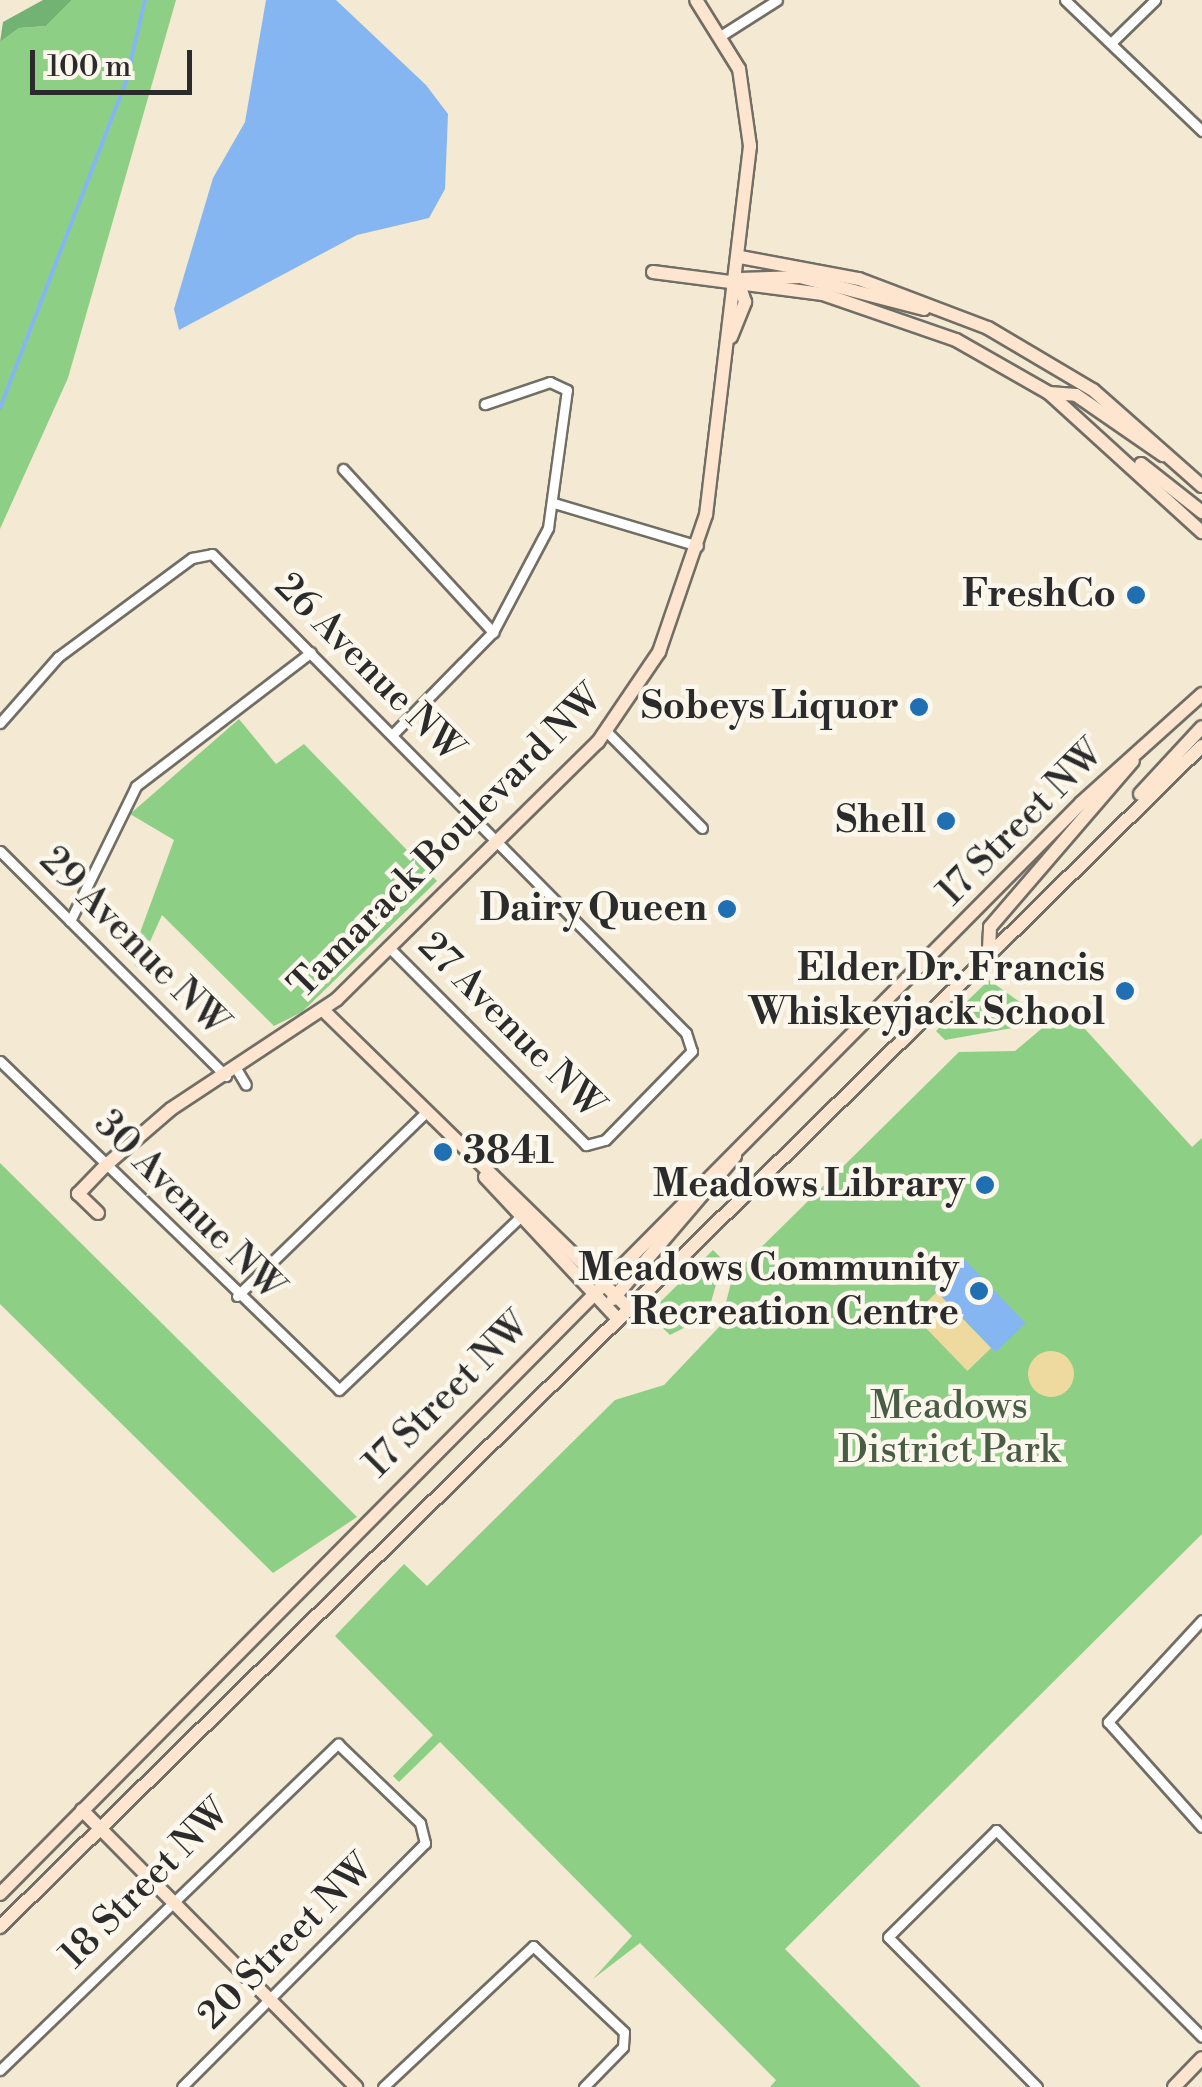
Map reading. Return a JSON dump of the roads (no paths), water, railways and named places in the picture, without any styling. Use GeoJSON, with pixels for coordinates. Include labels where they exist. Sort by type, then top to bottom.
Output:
{"type":"FeatureCollection","features":[{"type":"Feature","properties":{"kind":"main road","name":"Tamarack Boulevard NW"},"geometry":{"type":"LineString","coordinates":[[98,1213],[78,1194],[162,1115],[324,1011],[607,732],[659,652],[698,546],[731,337],[746,297],[738,280],[750,118],[722,34],[696,0]]}},
{"type":"Feature","properties":{"kind":"main road"},"geometry":{"type":"LineString","coordinates":[[740,258],[859,279],[980,324],[1083,382],[1202,486]]}},
{"type":"Feature","properties":{"kind":"main road"},"geometry":{"type":"LineString","coordinates":[[653,272],[738,280],[900,317],[1049,392],[1202,512]]}},
{"type":"Feature","properties":{"kind":"main road"},"geometry":{"type":"LineString","coordinates":[[738,280],[800,277],[980,324]]}},
{"type":"Feature","properties":{"kind":"main road"},"geometry":{"type":"LineString","coordinates":[[1049,392],[1076,395],[1186,470]]}},
{"type":"Feature","properties":{"kind":"main road"},"geometry":{"type":"LineString","coordinates":[[1122,452],[1202,532]]}},
{"type":"Feature","properties":{"kind":"main road","name":"17 Street NW"},"geometry":{"type":"LineString","coordinates":[[0,1894],[602,1282],[1143,745],[1202,694]]}},
{"type":"Feature","properties":{"kind":"main road"},"geometry":{"type":"LineString","coordinates":[[1118,824],[1202,727]]}},
{"type":"Feature","properties":{"kind":"main road"},"geometry":{"type":"LineString","coordinates":[[989,948],[987,930],[1143,745]]}},
{"type":"Feature","properties":{"kind":"main road","name":"17 Street NW"},"geometry":{"type":"LineString","coordinates":[[0,1927],[625,1305],[989,948],[1202,746]]}},
{"type":"Feature","properties":{"kind":"main road"},"geometry":{"type":"LineString","coordinates":[[324,1011],[482,1170],[529,1208],[625,1305]]}},
{"type":"Feature","properties":{"kind":"main road"},"geometry":{"type":"LineString","coordinates":[[614,1316],[614,1294],[726,1175],[741,1144]]}},
{"type":"Feature","properties":{"kind":"main road"},"geometry":{"type":"LineString","coordinates":[[482,1170],[516,1220],[614,1316]]}},
{"type":"Feature","properties":{"kind":"main road"},"geometry":{"type":"LineString","coordinates":[[82,1810],[356,2087]]}},
{"type":"Feature","properties":{"kind":"main road"},"geometry":{"type":"LineString","coordinates":[[1174,2087],[1202,2058]]}},
{"type":"Feature","properties":{"kind":"street"},"geometry":{"type":"LineString","coordinates":[[722,34],[777,0]]}},
{"type":"Feature","properties":{"kind":"street"},"geometry":{"type":"LineString","coordinates":[[1065,0],[1113,41],[1202,132]]}},
{"type":"Feature","properties":{"kind":"street"},"geometry":{"type":"LineString","coordinates":[[1113,41],[1155,0]]}},
{"type":"Feature","properties":{"kind":"street"},"geometry":{"type":"LineString","coordinates":[[392,735],[493,632],[534,565],[554,503],[564,386],[505,392],[486,404]]}},
{"type":"Feature","properties":{"kind":"street"},"geometry":{"type":"LineString","coordinates":[[343,469],[493,632]]}},
{"type":"Feature","properties":{"kind":"street"},"geometry":{"type":"LineString","coordinates":[[554,503],[698,546]]}},
{"type":"Feature","properties":{"kind":"street","name":"26 Avenue NW"},"geometry":{"type":"LineString","coordinates":[[0,723],[58,657],[207,553],[311,652],[693,1046],[591,1146]]}},
{"type":"Feature","properties":{"kind":"street"},"geometry":{"type":"LineString","coordinates":[[70,921],[136,786],[311,652]]}},
{"type":"Feature","properties":{"kind":"street"},"geometry":{"type":"LineString","coordinates":[[607,732],[702,828]]}},
{"type":"Feature","properties":{"kind":"street","name":"29 Avenue NW"},"geometry":{"type":"LineString","coordinates":[[0,852],[231,1073]]}},
{"type":"Feature","properties":{"kind":"street","name":"27 Avenue NW"},"geometry":{"type":"LineString","coordinates":[[390,948],[591,1146]]}},
{"type":"Feature","properties":{"kind":"street","name":"30 Avenue NW"},"geometry":{"type":"LineString","coordinates":[[0,1061],[237,1296],[338,1390],[516,1220]]}},
{"type":"Feature","properties":{"kind":"street"},"geometry":{"type":"LineString","coordinates":[[231,1073],[246,1085]]}},
{"type":"Feature","properties":{"kind":"street"},"geometry":{"type":"LineString","coordinates":[[237,1296],[425,1113]]}},
{"type":"Feature","properties":{"kind":"street"},"geometry":{"type":"LineString","coordinates":[[516,1220],[529,1208]]}},
{"type":"Feature","properties":{"kind":"street"},"geometry":{"type":"LineString","coordinates":[[1202,1620],[1108,1722],[1202,1827]]}},
{"type":"Feature","properties":{"kind":"street","name":"18 Street NW"},"geometry":{"type":"LineString","coordinates":[[0,2070],[334,1744],[426,1837]]}},
{"type":"Feature","properties":{"kind":"street"},"geometry":{"type":"LineString","coordinates":[[1037,2087],[888,1938],[996,1830],[1202,2037]]}},
{"type":"Feature","properties":{"kind":"street","name":"20 Street NW"},"geometry":{"type":"LineString","coordinates":[[182,2087],[426,1837]]}},
{"type":"Feature","properties":{"kind":"street"},"geometry":{"type":"LineString","coordinates":[[383,2087],[533,1946],[626,2040],[584,2087]]}},
{"type":"Feature","properties":{"kind":"water"},"geometry":{"type":"Polygon","coordinates":[[[266,0],[336,0],[426,85],[448,114],[445,189],[429,218],[357,235],[179,330],[174,309],[213,178],[245,122],[266,0]]]}},
{"type":"Feature","properties":{"kind":"water"},"geometry":{"type":"Polygon","coordinates":[[[964,1259],[1026,1323],[996,1352],[934,1288],[964,1259]]]}},
{"type":"Feature","properties":{"kind":"waterway"},"geometry":{"type":"LineString","coordinates":[[0,408],[126,82],[145,0]]}},
{"type":"Feature","properties":{"kind":"place","name":"FreshCo"},"geometry":{"type":"Point","coordinates":[1136,595]}},
{"type":"Feature","properties":{"kind":"place","name":"Sobeys Liquor"},"geometry":{"type":"Point","coordinates":[919,707]}},
{"type":"Feature","properties":{"kind":"place","name":"Shell"},"geometry":{"type":"Point","coordinates":[946,821]}},
{"type":"Feature","properties":{"kind":"place","name":"Dairy Queen"},"geometry":{"type":"Point","coordinates":[727,909]}},
{"type":"Feature","properties":{"kind":"place","name":"Elder Dr. Francis Whiskeyjack School"},"geometry":{"type":"Point","coordinates":[1125,991]}},
{"type":"Feature","properties":{"kind":"place","name":"3841"},"geometry":{"type":"Point","coordinates":[443,1152]}},
{"type":"Feature","properties":{"kind":"place","name":"Meadows Library"},"geometry":{"type":"Point","coordinates":[985,1185]}},
{"type":"Feature","properties":{"kind":"place","name":"Meadows Community Recreation Centre"},"geometry":{"type":"Point","coordinates":[979,1291]}},
{"type":"Feature","properties":{"kind":"park label","name":"Meadows District Park"},"geometry":{"type":"Point","coordinates":[949,1429]}}]}
